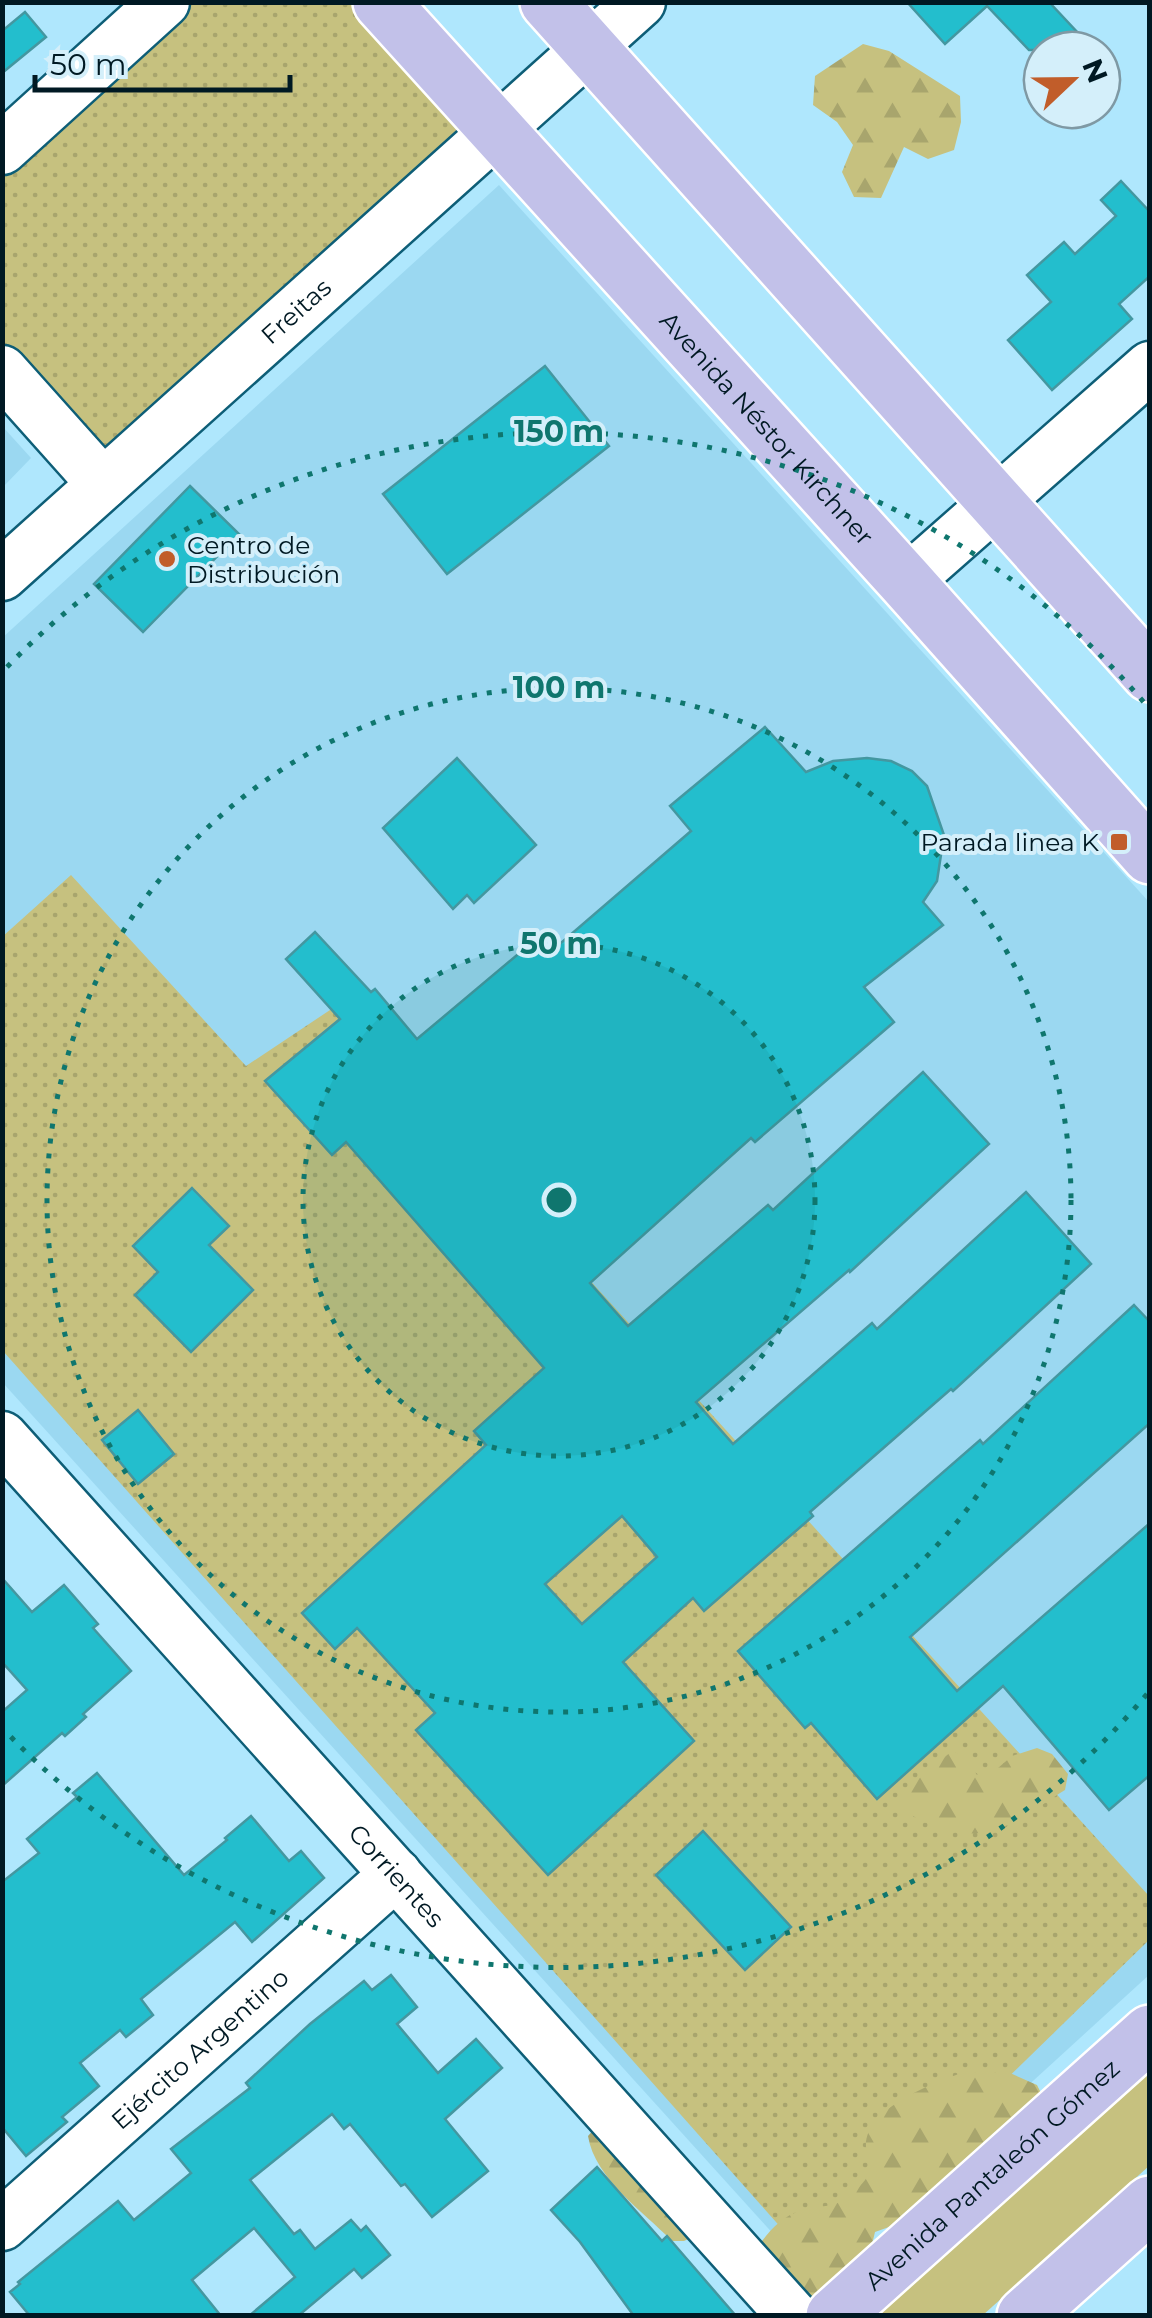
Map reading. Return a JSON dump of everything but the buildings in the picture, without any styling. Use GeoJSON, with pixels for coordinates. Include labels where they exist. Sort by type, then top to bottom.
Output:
{"type":"FeatureCollection","features":[{"type":"Feature","properties":{"kind":"main road","name":"Avenida Néstor Kirchner"},"geometry":{"type":"LineString","coordinates":[[381,2],[1150,856]]}},
{"type":"Feature","properties":{"kind":"main road"},"geometry":{"type":"LineString","coordinates":[[548,2],[1150,674]]}},
{"type":"Feature","properties":{"kind":"main road","name":"Avenida Pantaleón Gómez"},"geometry":{"type":"LineString","coordinates":[[834,2316],[1150,2033]]}},
{"type":"Feature","properties":{"kind":"main road"},"geometry":{"type":"LineString","coordinates":[[1025,2316],[1150,2204]]}},
{"type":"Feature","properties":{"kind":"street"},"geometry":{"type":"LineString","coordinates":[[2,149],[164,2]]}},
{"type":"Feature","properties":{"kind":"street","name":"Freitas"},"geometry":{"type":"LineString","coordinates":[[2,575],[640,2]]}},
{"type":"Feature","properties":{"kind":"street"},"geometry":{"type":"LineString","coordinates":[[906,582],[1150,366]]}},
{"type":"Feature","properties":{"kind":"street"},"geometry":{"type":"LineString","coordinates":[[2,371],[103,484]]}},
{"type":"Feature","properties":{"kind":"street","name":"Corrientes"},"geometry":{"type":"LineString","coordinates":[[2,1437],[792,2316]]}},
{"type":"Feature","properties":{"kind":"street","name":"Ejército Argentino"},"geometry":{"type":"LineString","coordinates":[[2,2225],[396,1874]]}},
{"type":"Feature","properties":{"kind":"shaded area"},"geometry":{"type":"Polygon","coordinates":[[[499,185],[1149,902],[1149,1975],[815,2280],[3,1383],[2,638],[499,185]]]}},
{"type":"Feature","properties":{"kind":"shaded area"},"geometry":{"type":"Polygon","coordinates":[[[3,427],[31,458],[3,487],[3,427]]]}},
{"type":"Feature","properties":{"kind":"green space"},"geometry":{"type":"Polygon","coordinates":[[[177,3],[370,3],[483,129],[104,468],[3,355],[2,160],[177,3]]]}},
{"type":"Feature","properties":{"kind":"green space"},"geometry":{"type":"Polygon","coordinates":[[[863,44],[889,51],[960,96],[961,122],[954,150],[928,159],[904,147],[881,198],[854,197],[842,172],[853,145],[837,122],[813,105],[815,76],[863,44]]]}},
{"type":"Feature","properties":{"kind":"green space"},"geometry":{"type":"Polygon","coordinates":[[[71,875],[246,1066],[339,1004],[1149,1896],[1149,1940],[815,2266],[3,1351],[2,937],[71,875]]]}},
{"type":"Feature","properties":{"kind":"green space"},"geometry":{"type":"Polygon","coordinates":[[[1037,1748],[1052,1754],[1068,1774],[1065,1790],[1008,1825],[988,1832],[953,1831],[929,1824],[899,1806],[905,1790],[952,1751],[964,1756],[977,1775],[991,1774],[1012,1756],[1037,1748]]]}},
{"type":"Feature","properties":{"kind":"green space"},"geometry":{"type":"Polygon","coordinates":[[[1149,2061],[1149,2166],[983,2315],[866,2316],[1149,2061]]]}},
{"type":"Feature","properties":{"kind":"green space"},"geometry":{"type":"Polygon","coordinates":[[[964,2072],[1010,2073],[1037,2085],[1042,2095],[917,2217],[875,2232],[857,2306],[796,2299],[757,2248],[788,2216],[834,2204],[856,2190],[870,2171],[868,2133],[888,2109],[964,2072]]]}},
{"type":"Feature","properties":{"kind":"green space"},"geometry":{"type":"Polygon","coordinates":[[[596,2127],[695,2236],[672,2241],[610,2180],[592,2152],[588,2136],[596,2127]]]}},
{"type":"Feature","properties":{"kind":"place","name":"Centro de Distribución"},"geometry":{"type":"Point","coordinates":[167,559]}},
{"type":"Feature","properties":{"kind":"place","name":"Parada linea K"},"geometry":{"type":"Point","coordinates":[1119,842]}}]}
